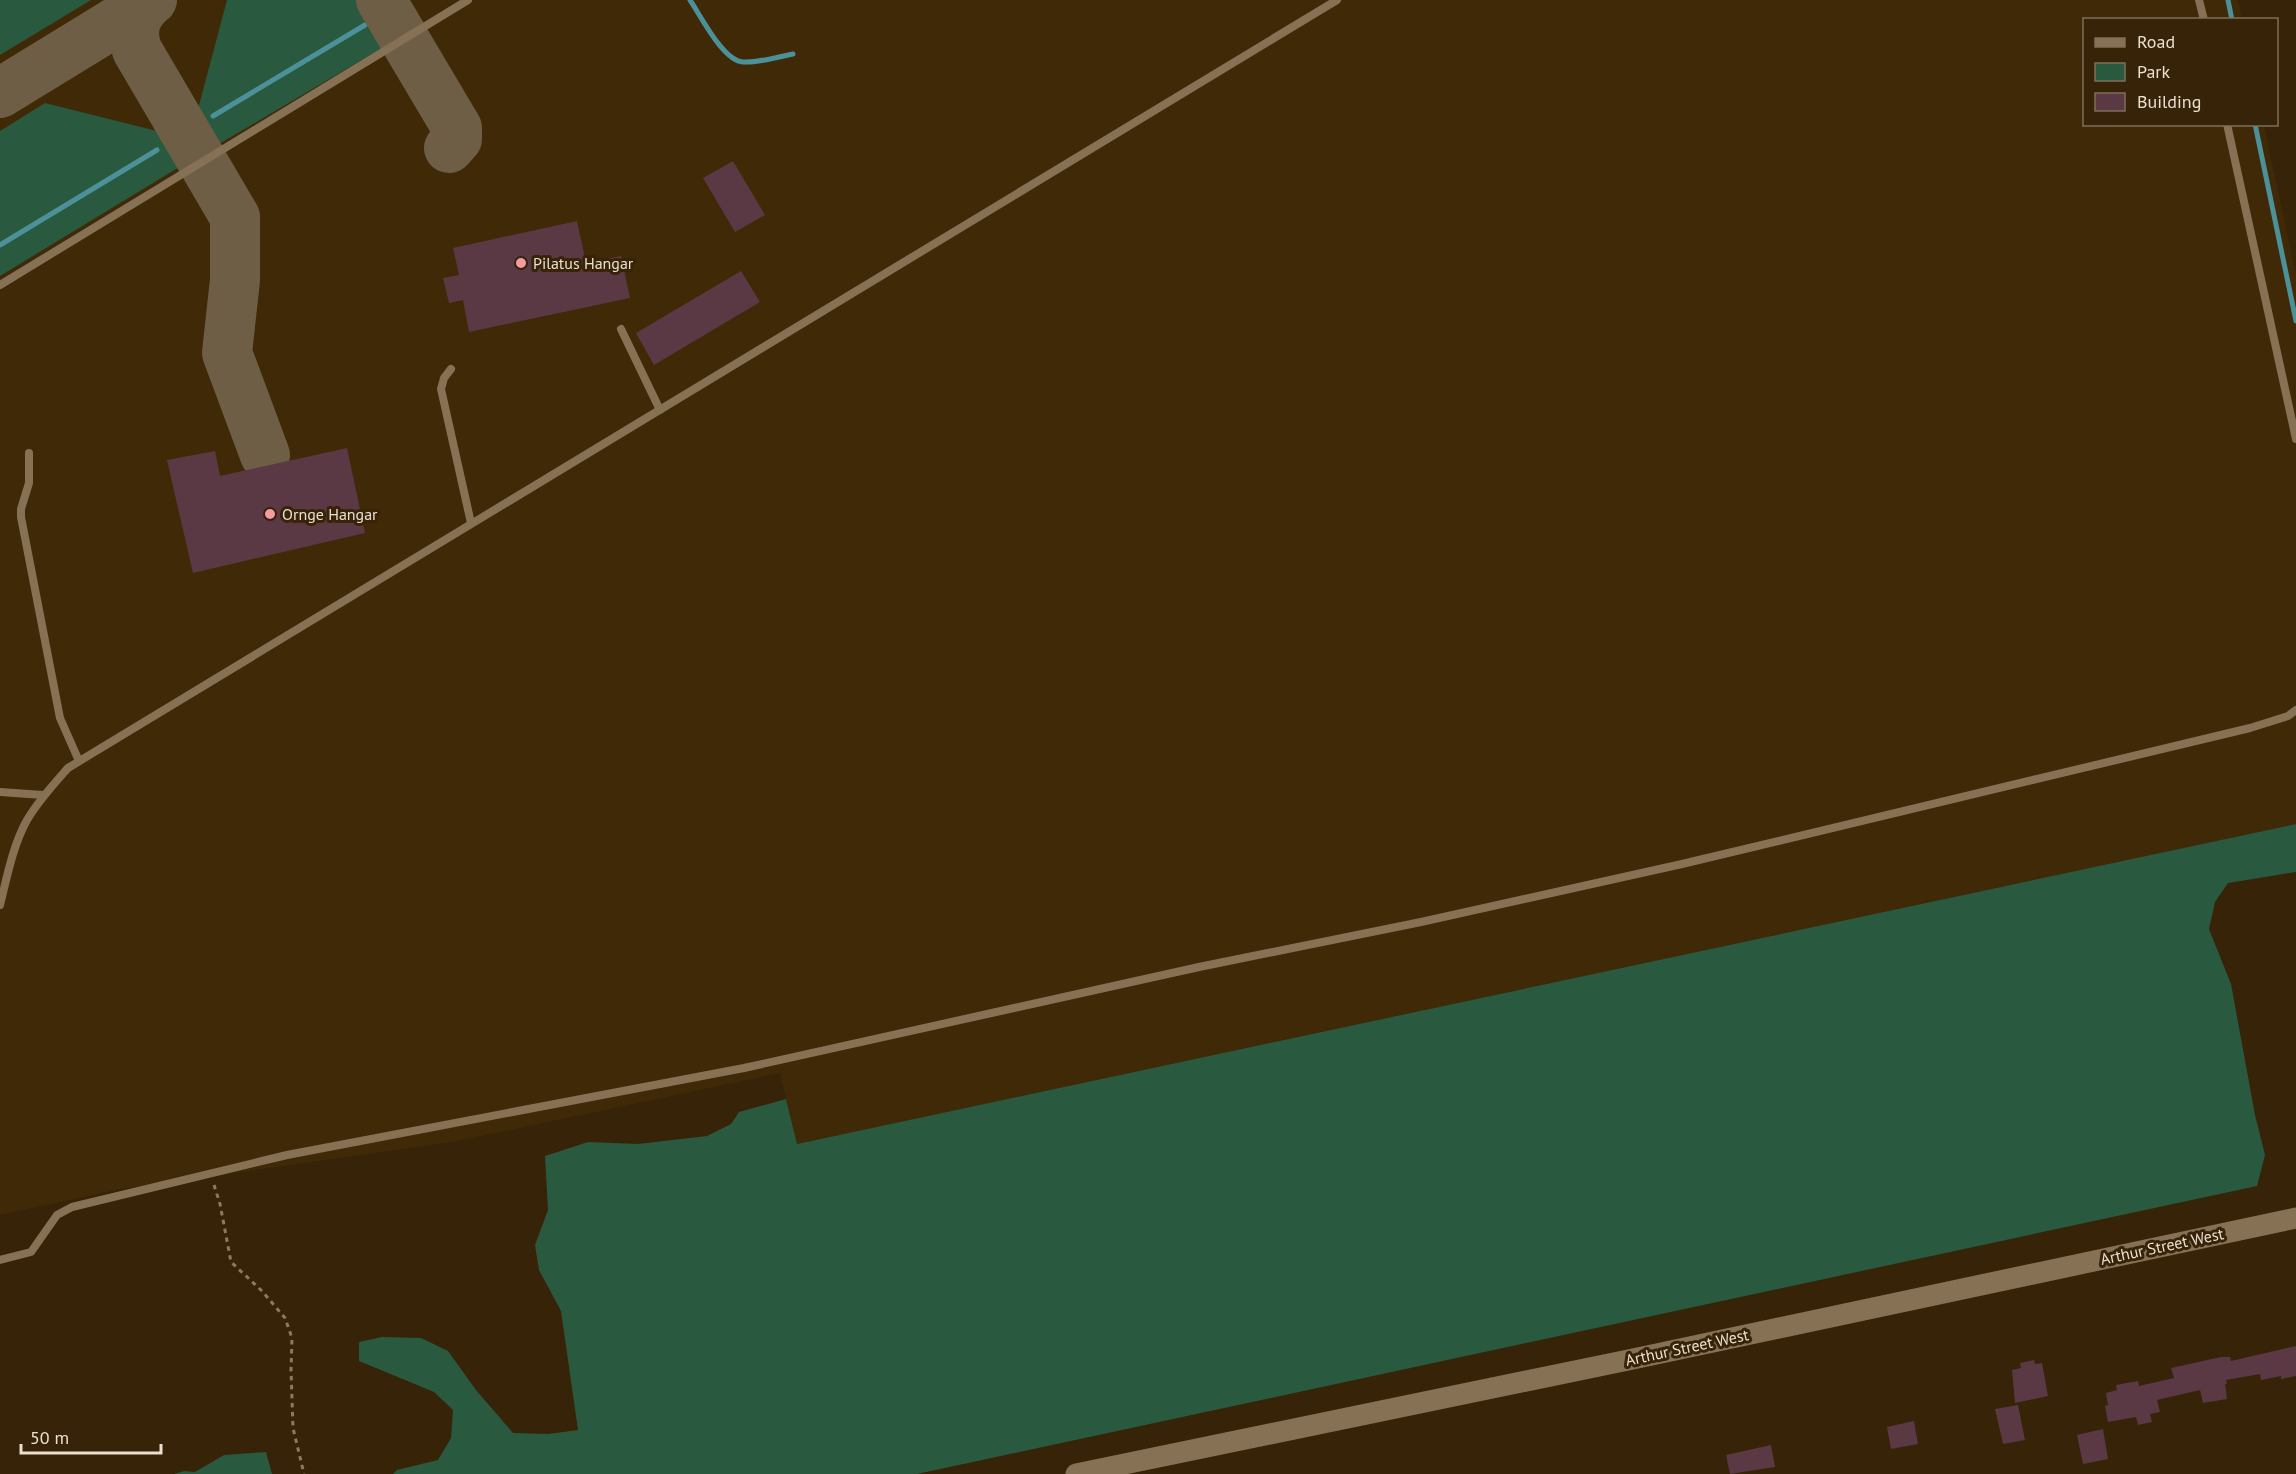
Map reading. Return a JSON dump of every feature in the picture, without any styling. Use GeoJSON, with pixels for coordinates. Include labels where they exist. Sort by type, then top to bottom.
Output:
{"type":"FeatureCollection","features":[{"type":"Feature","properties":{"kind":"main road","name":"Arthur Street West"},"geometry":{"type":"LineString","coordinates":[[1076,1474],[1633,1359],[2296,1218]]}},
{"type":"Feature","properties":{"kind":"lane"},"geometry":{"type":"LineString","coordinates":[[0,285],[468,0]]}},
{"type":"Feature","properties":{"kind":"lane"},"geometry":{"type":"LineString","coordinates":[[0,905],[14,852],[26,822],[43,795],[68,768],[1337,0]]}},
{"type":"Feature","properties":{"kind":"lane"},"geometry":{"type":"LineString","coordinates":[[2199,0],[2204,18]]}},
{"type":"Feature","properties":{"kind":"lane"},"geometry":{"type":"LineString","coordinates":[[2227,126],[2296,439]]}},
{"type":"Feature","properties":{"kind":"lane"},"geometry":{"type":"LineString","coordinates":[[621,329],[660,410]]}},
{"type":"Feature","properties":{"kind":"lane"},"geometry":{"type":"LineString","coordinates":[[451,369],[444,378],[441,389],[471,523]]}},
{"type":"Feature","properties":{"kind":"lane"},"geometry":{"type":"LineString","coordinates":[[29,453],[29,483],[21,509],[21,517],[60,718],[80,761]]}},
{"type":"Feature","properties":{"kind":"lane"},"geometry":{"type":"LineString","coordinates":[[0,1260],[31,1252],[57,1215],[72,1207],[211,1173],[287,1155],[744,1068],[1199,966],[1421,922],[1682,864],[2238,731],[2288,716],[2296,710]]}},
{"type":"Feature","properties":{"kind":"lane"},"geometry":{"type":"LineString","coordinates":[[0,792],[43,795]]}},
{"type":"Feature","properties":{"kind":"path"},"geometry":{"type":"LineString","coordinates":[[211,1173],[220,1204],[231,1262],[262,1291],[285,1318],[292,1338],[292,1428],[304,1474]]}},
{"type":"Feature","properties":{"kind":"shaded area"},"geometry":{"type":"Polygon","coordinates":[[[0,0],[2238,0],[2242,18],[2083,18],[2083,126],[2264,126],[2296,275],[2296,824],[797,1144],[780,1073],[453,1142],[121,1189],[0,1215],[0,0]]]}},
{"type":"Feature","properties":{"kind":"green space"},"geometry":{"type":"Polygon","coordinates":[[[0,0],[91,0],[0,55],[0,0]]]}},
{"type":"Feature","properties":{"kind":"green space"},"geometry":{"type":"Polygon","coordinates":[[[227,0],[360,0],[387,45],[219,144],[198,109],[227,0]]]}},
{"type":"Feature","properties":{"kind":"green space"},"geometry":{"type":"Polygon","coordinates":[[[45,103],[161,132],[181,166],[0,276],[0,131],[45,103]]]}},
{"type":"Feature","properties":{"kind":"green space"},"geometry":{"type":"Polygon","coordinates":[[[2296,824],[2296,872],[2228,883],[2215,902],[2209,929],[2231,984],[2255,1115],[2265,1155],[2257,1186],[917,1474],[393,1474],[397,1470],[438,1460],[451,1438],[453,1410],[434,1392],[359,1361],[359,1342],[382,1337],[421,1338],[448,1351],[476,1390],[513,1433],[548,1434],[578,1430],[561,1311],[539,1270],[535,1245],[548,1210],[545,1156],[588,1142],[638,1144],[707,1136],[731,1124],[739,1112],[786,1099],[797,1144],[2296,824]]]}},
{"type":"Feature","properties":{"kind":"green space"},"geometry":{"type":"Polygon","coordinates":[[[266,1452],[272,1474],[174,1474],[184,1471],[195,1472],[224,1455],[266,1452]]]}},
{"type":"Feature","properties":{"kind":"building"},"geometry":{"type":"Polygon","coordinates":[[[733,161],[765,215],[735,232],[703,178],[733,161]]]}},
{"type":"Feature","properties":{"kind":"building","name":"Pilatus Hangar"},"geometry":{"type":"Polygon","coordinates":[[[577,221],[586,263],[621,256],[630,298],[469,332],[463,300],[449,303],[443,278],[459,275],[453,248],[577,221]]]}},
{"type":"Feature","properties":{"kind":"building"},"geometry":{"type":"Polygon","coordinates":[[[741,271],[760,302],[654,365],[636,333],[741,271]]]}},
{"type":"Feature","properties":{"kind":"building","name":"Ornge Hangar"},"geometry":{"type":"Polygon","coordinates":[[[347,448],[365,533],[193,573],[167,460],[215,451],[220,476],[347,448]]]}},
{"type":"Feature","properties":{"kind":"building"},"geometry":{"type":"Polygon","coordinates":[[[2296,1346],[2296,1376],[2261,1380],[2260,1374],[2226,1380],[2227,1399],[2203,1403],[2200,1390],[2157,1400],[2160,1412],[2150,1414],[2152,1422],[2138,1425],[2136,1417],[2108,1422],[2105,1406],[2108,1405],[2106,1393],[2117,1390],[2116,1385],[2138,1381],[2139,1386],[2174,1378],[2171,1368],[2221,1357],[2230,1357],[2231,1361],[2296,1346]]]}},
{"type":"Feature","properties":{"kind":"building"},"geometry":{"type":"Polygon","coordinates":[[[2034,1360],[2035,1364],[2042,1363],[2048,1396],[2015,1403],[2012,1370],[2021,1368],[2020,1363],[2034,1360]]]}},
{"type":"Feature","properties":{"kind":"building"},"geometry":{"type":"Polygon","coordinates":[[[2018,1405],[2025,1440],[2003,1444],[1995,1409],[2018,1405]]]}},
{"type":"Feature","properties":{"kind":"building"},"geometry":{"type":"Polygon","coordinates":[[[1914,1421],[1918,1444],[1891,1449],[1887,1427],[1914,1421]]]}},
{"type":"Feature","properties":{"kind":"building"},"geometry":{"type":"Polygon","coordinates":[[[2103,1429],[2108,1459],[2083,1464],[2077,1435],[2103,1429]]]}},
{"type":"Feature","properties":{"kind":"building"},"geometry":{"type":"Polygon","coordinates":[[[1771,1445],[1775,1467],[1730,1474],[1726,1455],[1771,1445]]]}},
{"type":"Feature","properties":{"kind":"waterway"},"geometry":{"type":"LineString","coordinates":[[690,0],[720,46],[735,60],[755,62],[793,54]]}},
{"type":"Feature","properties":{"kind":"waterway"},"geometry":{"type":"LineString","coordinates":[[2228,0],[2232,18]]}},
{"type":"Feature","properties":{"kind":"waterway"},"geometry":{"type":"LineString","coordinates":[[213,116],[365,25]]}},
{"type":"Feature","properties":{"kind":"waterway"},"geometry":{"type":"LineString","coordinates":[[2255,126],[2296,321]]}},
{"type":"Feature","properties":{"kind":"waterway"},"geometry":{"type":"LineString","coordinates":[[0,245],[157,150]]}},
{"type":"Feature","properties":{"kind":"taxiway"},"geometry":{"type":"LineString","coordinates":[[0,93],[152,0]]}},
{"type":"Feature","properties":{"kind":"taxiway"},"geometry":{"type":"LineString","coordinates":[[381,0],[457,128],[457,139],[449,148]]}},
{"type":"Feature","properties":{"kind":"taxiway"},"geometry":{"type":"LineString","coordinates":[[148,3],[135,25],[134,37],[137,50],[235,217],[235,280],[227,353],[265,455]]}},
{"type":"Feature","properties":{"kind":"place","name":"Pilatus Hangar"},"geometry":{"type":"Point","coordinates":[521,263]}},
{"type":"Feature","properties":{"kind":"place","name":"Ornge Hangar"},"geometry":{"type":"Point","coordinates":[270,514]}}]}
